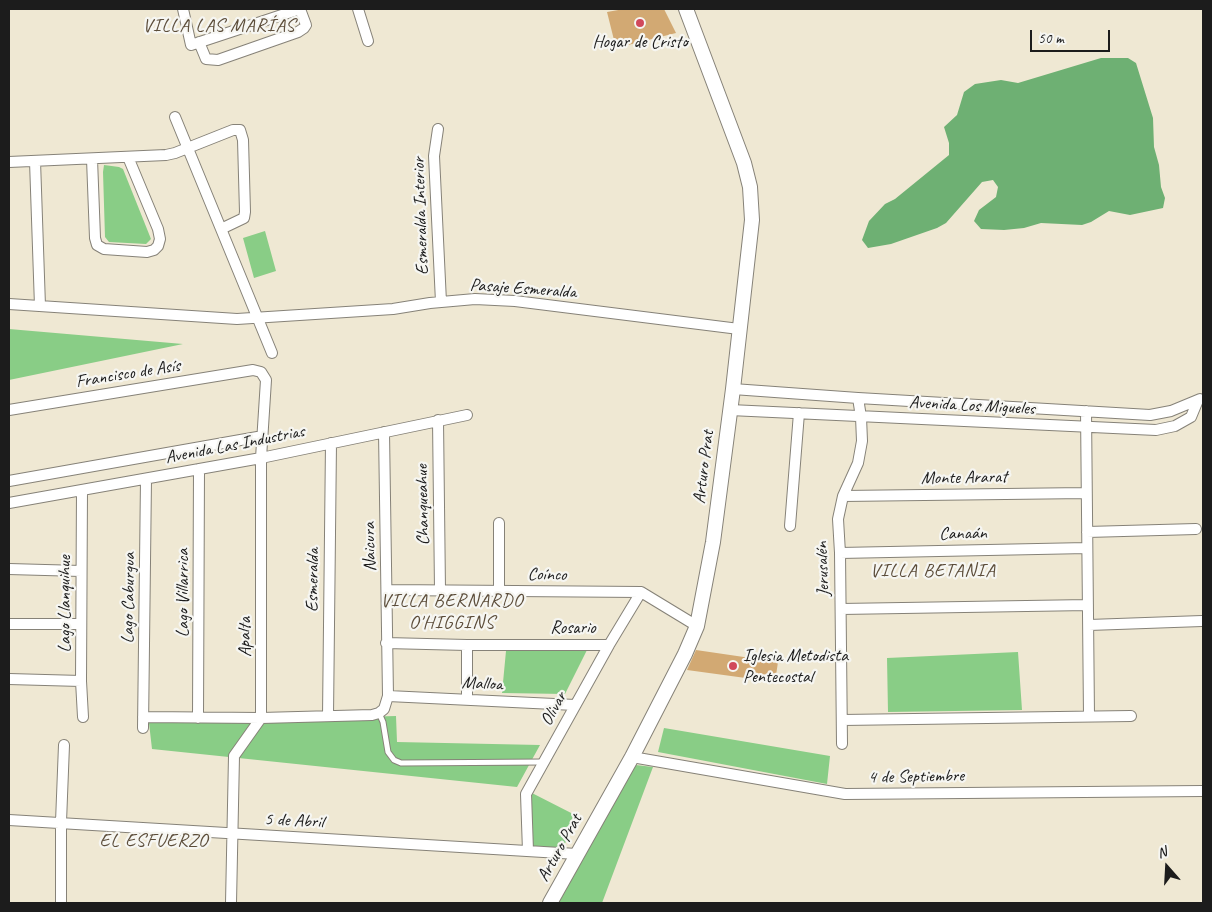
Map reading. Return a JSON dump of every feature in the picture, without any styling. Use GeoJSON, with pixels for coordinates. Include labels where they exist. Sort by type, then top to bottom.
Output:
{"type":"FeatureCollection","features":[{"type":"Feature","properties":{"kind":"main road","name":"Arturo Prat"},"geometry":{"type":"LineString","coordinates":[[550,903],[632,757],[685,654],[697,626],[713,542],[752,220],[750,186],[744,163],[686,9]]}},
{"type":"Feature","properties":{"kind":"street"},"geometry":{"type":"LineString","coordinates":[[183,9],[195,44],[206,59],[218,60],[298,32],[306,25],[300,9],[195,44]]}},
{"type":"Feature","properties":{"kind":"street"},"geometry":{"type":"LineString","coordinates":[[358,9],[368,41]]}},
{"type":"Feature","properties":{"kind":"street"},"geometry":{"type":"LineString","coordinates":[[175,117],[272,353]]}},
{"type":"Feature","properties":{"kind":"street","name":"Esmeralda Interior"},"geometry":{"type":"LineString","coordinates":[[438,129],[434,156],[441,302]]}},
{"type":"Feature","properties":{"kind":"street"},"geometry":{"type":"LineString","coordinates":[[9,162],[166,155],[234,130],[240,130],[243,140],[244,218],[221,229]]}},
{"type":"Feature","properties":{"kind":"street"},"geometry":{"type":"LineString","coordinates":[[92,159],[95,238],[97,245],[104,249],[147,252],[154,250],[158,246],[160,239],[158,229],[128,157]]}},
{"type":"Feature","properties":{"kind":"street"},"geometry":{"type":"LineString","coordinates":[[35,161],[40,306]]}},
{"type":"Feature","properties":{"kind":"street","name":"Pasaje Esmeralda"},"geometry":{"type":"LineString","coordinates":[[9,304],[237,320],[393,309],[475,299],[515,301],[740,329]]}},
{"type":"Feature","properties":{"kind":"street","name":"Francisco de Asís"},"geometry":{"type":"LineString","coordinates":[[9,410],[253,370]]}},
{"type":"Feature","properties":{"kind":"street","name":"Apalta"},"geometry":{"type":"LineString","coordinates":[[253,370],[261,372],[266,380],[261,458],[260,718]]}},
{"type":"Feature","properties":{"kind":"street","name":"Avenida Los Migueles"},"geometry":{"type":"LineString","coordinates":[[733,389],[858,398],[1159,414],[1200,399]]}},
{"type":"Feature","properties":{"kind":"street","name":"Jerusalén"},"geometry":{"type":"LineString","coordinates":[[842,744],[838,519],[843,496],[858,463],[862,441],[858,398]]}},
{"type":"Feature","properties":{"kind":"street","name":"Avenida Los Migueles"},"geometry":{"type":"LineString","coordinates":[[730,410],[1156,430],[1175,426],[1192,417],[1200,399]]}},
{"type":"Feature","properties":{"kind":"street"},"geometry":{"type":"LineString","coordinates":[[1086,411],[1089,716]]}},
{"type":"Feature","properties":{"kind":"street"},"geometry":{"type":"LineString","coordinates":[[790,526],[798,413]]}},
{"type":"Feature","properties":{"kind":"street","name":"Avenida Las Industrias"},"geometry":{"type":"LineString","coordinates":[[9,503],[261,458],[467,414]]}},
{"type":"Feature","properties":{"kind":"street","name":"Chanqueahue"},"geometry":{"type":"LineString","coordinates":[[438,420],[440,590]]}},
{"type":"Feature","properties":{"kind":"street","name":"Naicura"},"geometry":{"type":"LineString","coordinates":[[384,432],[388,696]]}},
{"type":"Feature","properties":{"kind":"street","name":"Avenida Las Industrias"},"geometry":{"type":"LineString","coordinates":[[9,481],[262,436]]}},
{"type":"Feature","properties":{"kind":"street","name":"Esmeralda"},"geometry":{"type":"LineString","coordinates":[[328,716],[331,444]]}},
{"type":"Feature","properties":{"kind":"street","name":"Lago Villarrica"},"geometry":{"type":"LineString","coordinates":[[198,718],[199,469]]}},
{"type":"Feature","properties":{"kind":"street","name":"Lago Caburgua"},"geometry":{"type":"LineString","coordinates":[[146,479],[143,723],[198,718],[260,718]]}},
{"type":"Feature","properties":{"kind":"street","name":"Lago Llanquihue"},"geometry":{"type":"LineString","coordinates":[[82,490],[81,681],[83,717]]}},
{"type":"Feature","properties":{"kind":"street","name":"Monte Ararat"},"geometry":{"type":"LineString","coordinates":[[843,496],[1086,493]]}},
{"type":"Feature","properties":{"kind":"street"},"geometry":{"type":"LineString","coordinates":[[499,523],[499,591]]}},
{"type":"Feature","properties":{"kind":"street"},"geometry":{"type":"LineString","coordinates":[[1087,532],[1196,529]]}},
{"type":"Feature","properties":{"kind":"street","name":"Canaán"},"geometry":{"type":"LineString","coordinates":[[840,553],[1087,548]]}},
{"type":"Feature","properties":{"kind":"street"},"geometry":{"type":"LineString","coordinates":[[9,569],[81,571]]}},
{"type":"Feature","properties":{"kind":"street","name":"Coínco"},"geometry":{"type":"LineString","coordinates":[[387,590],[641,592]]}},
{"type":"Feature","properties":{"kind":"street"},"geometry":{"type":"LineString","coordinates":[[641,592],[697,626]]}},
{"type":"Feature","properties":{"kind":"street","name":"Olivar"},"geometry":{"type":"LineString","coordinates":[[528,851],[526,794],[609,645],[641,592]]}},
{"type":"Feature","properties":{"kind":"street"},"geometry":{"type":"LineString","coordinates":[[841,609],[1088,605]]}},
{"type":"Feature","properties":{"kind":"street"},"geometry":{"type":"LineString","coordinates":[[1089,625],[1202,621]]}},
{"type":"Feature","properties":{"kind":"street"},"geometry":{"type":"LineString","coordinates":[[9,624],[81,624]]}},
{"type":"Feature","properties":{"kind":"street","name":"Rosario"},"geometry":{"type":"LineString","coordinates":[[386,643],[609,645]]}},
{"type":"Feature","properties":{"kind":"street"},"geometry":{"type":"LineString","coordinates":[[467,645],[467,700]]}},
{"type":"Feature","properties":{"kind":"street"},"geometry":{"type":"LineString","coordinates":[[9,679],[81,681]]}},
{"type":"Feature","properties":{"kind":"street"},"geometry":{"type":"LineString","coordinates":[[231,903],[234,756],[260,718],[376,714],[384,709],[388,696]]}},
{"type":"Feature","properties":{"kind":"street","name":"Malloa"},"geometry":{"type":"LineString","coordinates":[[388,696],[575,705]]}},
{"type":"Feature","properties":{"kind":"street"},"geometry":{"type":"LineString","coordinates":[[842,720],[1131,716]]}},
{"type":"Feature","properties":{"kind":"street"},"geometry":{"type":"LineString","coordinates":[[61,903],[61,822],[64,745]]}},
{"type":"Feature","properties":{"kind":"street","name":"4 de Septiembre"},"geometry":{"type":"LineString","coordinates":[[632,757],[845,794],[1203,791]]}},
{"type":"Feature","properties":{"kind":"street","name":"5 de Abril"},"geometry":{"type":"LineString","coordinates":[[9,820],[577,854]]}},
{"type":"Feature","properties":{"kind":"lane"},"geometry":{"type":"LineString","coordinates":[[376,714],[384,722],[388,752],[394,760],[401,764],[543,762]]}},
{"type":"Feature","properties":{"kind":"green space"},"geometry":{"type":"Polygon","coordinates":[[[1101,58],[1128,58],[1136,63],[1153,118],[1154,147],[1159,165],[1161,187],[1165,198],[1163,208],[1130,215],[1109,211],[1082,225],[1041,223],[1024,228],[1004,230],[981,229],[974,221],[979,210],[996,197],[998,187],[993,180],[982,182],[946,223],[937,228],[891,244],[868,248],[862,240],[869,221],[885,204],[895,199],[949,155],[949,143],[944,127],[957,115],[964,92],[975,84],[1001,80],[1018,83],[1101,58]]]}},
{"type":"Feature","properties":{"kind":"green space"},"geometry":{"type":"Polygon","coordinates":[[[104,165],[123,169],[151,239],[146,244],[109,242],[105,237],[104,165]]]}},
{"type":"Feature","properties":{"kind":"green space"},"geometry":{"type":"Polygon","coordinates":[[[265,231],[276,271],[254,278],[243,238],[265,231]]]}},
{"type":"Feature","properties":{"kind":"green space"},"geometry":{"type":"Polygon","coordinates":[[[9,329],[183,344],[9,380],[9,329]]]}},
{"type":"Feature","properties":{"kind":"green space"},"geometry":{"type":"Polygon","coordinates":[[[589,646],[565,694],[502,693],[506,651],[589,646]]]}},
{"type":"Feature","properties":{"kind":"green space"},"geometry":{"type":"Polygon","coordinates":[[[1018,652],[1022,710],[888,712],[887,658],[1018,652]]]}},
{"type":"Feature","properties":{"kind":"green space"},"geometry":{"type":"Polygon","coordinates":[[[396,716],[397,742],[540,745],[517,787],[152,749],[149,723],[396,716]]]}},
{"type":"Feature","properties":{"kind":"green space"},"geometry":{"type":"Polygon","coordinates":[[[664,728],[830,756],[827,784],[658,752],[664,728]]]}},
{"type":"Feature","properties":{"kind":"green space"},"geometry":{"type":"Polygon","coordinates":[[[627,764],[653,767],[602,903],[548,903],[627,764]]]}},
{"type":"Feature","properties":{"kind":"green space"},"geometry":{"type":"Polygon","coordinates":[[[528,791],[579,817],[562,849],[523,845],[521,801],[528,791]]]}},
{"type":"Feature","properties":{"kind":"building","name":"Hogar de Cristo"},"geometry":{"type":"Polygon","coordinates":[[[624,9],[664,9],[676,33],[616,48],[607,12],[624,9]]]}},
{"type":"Feature","properties":{"kind":"building","name":"Iglesia Metodista Pentecostal"},"geometry":{"type":"Polygon","coordinates":[[[696,650],[778,662],[775,682],[687,670],[696,650]]]}},
{"type":"Feature","properties":{"kind":"place","name":"Hogar de Cristo"},"geometry":{"type":"Point","coordinates":[640,23]}},
{"type":"Feature","properties":{"kind":"place","name":"Iglesia Metodista Pentecostal"},"geometry":{"type":"Point","coordinates":[733,666]}},
{"type":"Feature","properties":{"kind":"district","name":"VILLA LAS MARÍAS"},"geometry":{"type":"Point","coordinates":[219,26]}},
{"type":"Feature","properties":{"kind":"district","name":"VILLA BETANIA"},"geometry":{"type":"Point","coordinates":[933,571]}},
{"type":"Feature","properties":{"kind":"district","name":"VILLA BERNARDO O'HIGGINS"},"geometry":{"type":"Point","coordinates":[452,612]}},
{"type":"Feature","properties":{"kind":"district","name":"EL ESFUERZO"},"geometry":{"type":"Point","coordinates":[154,841]}}]}
